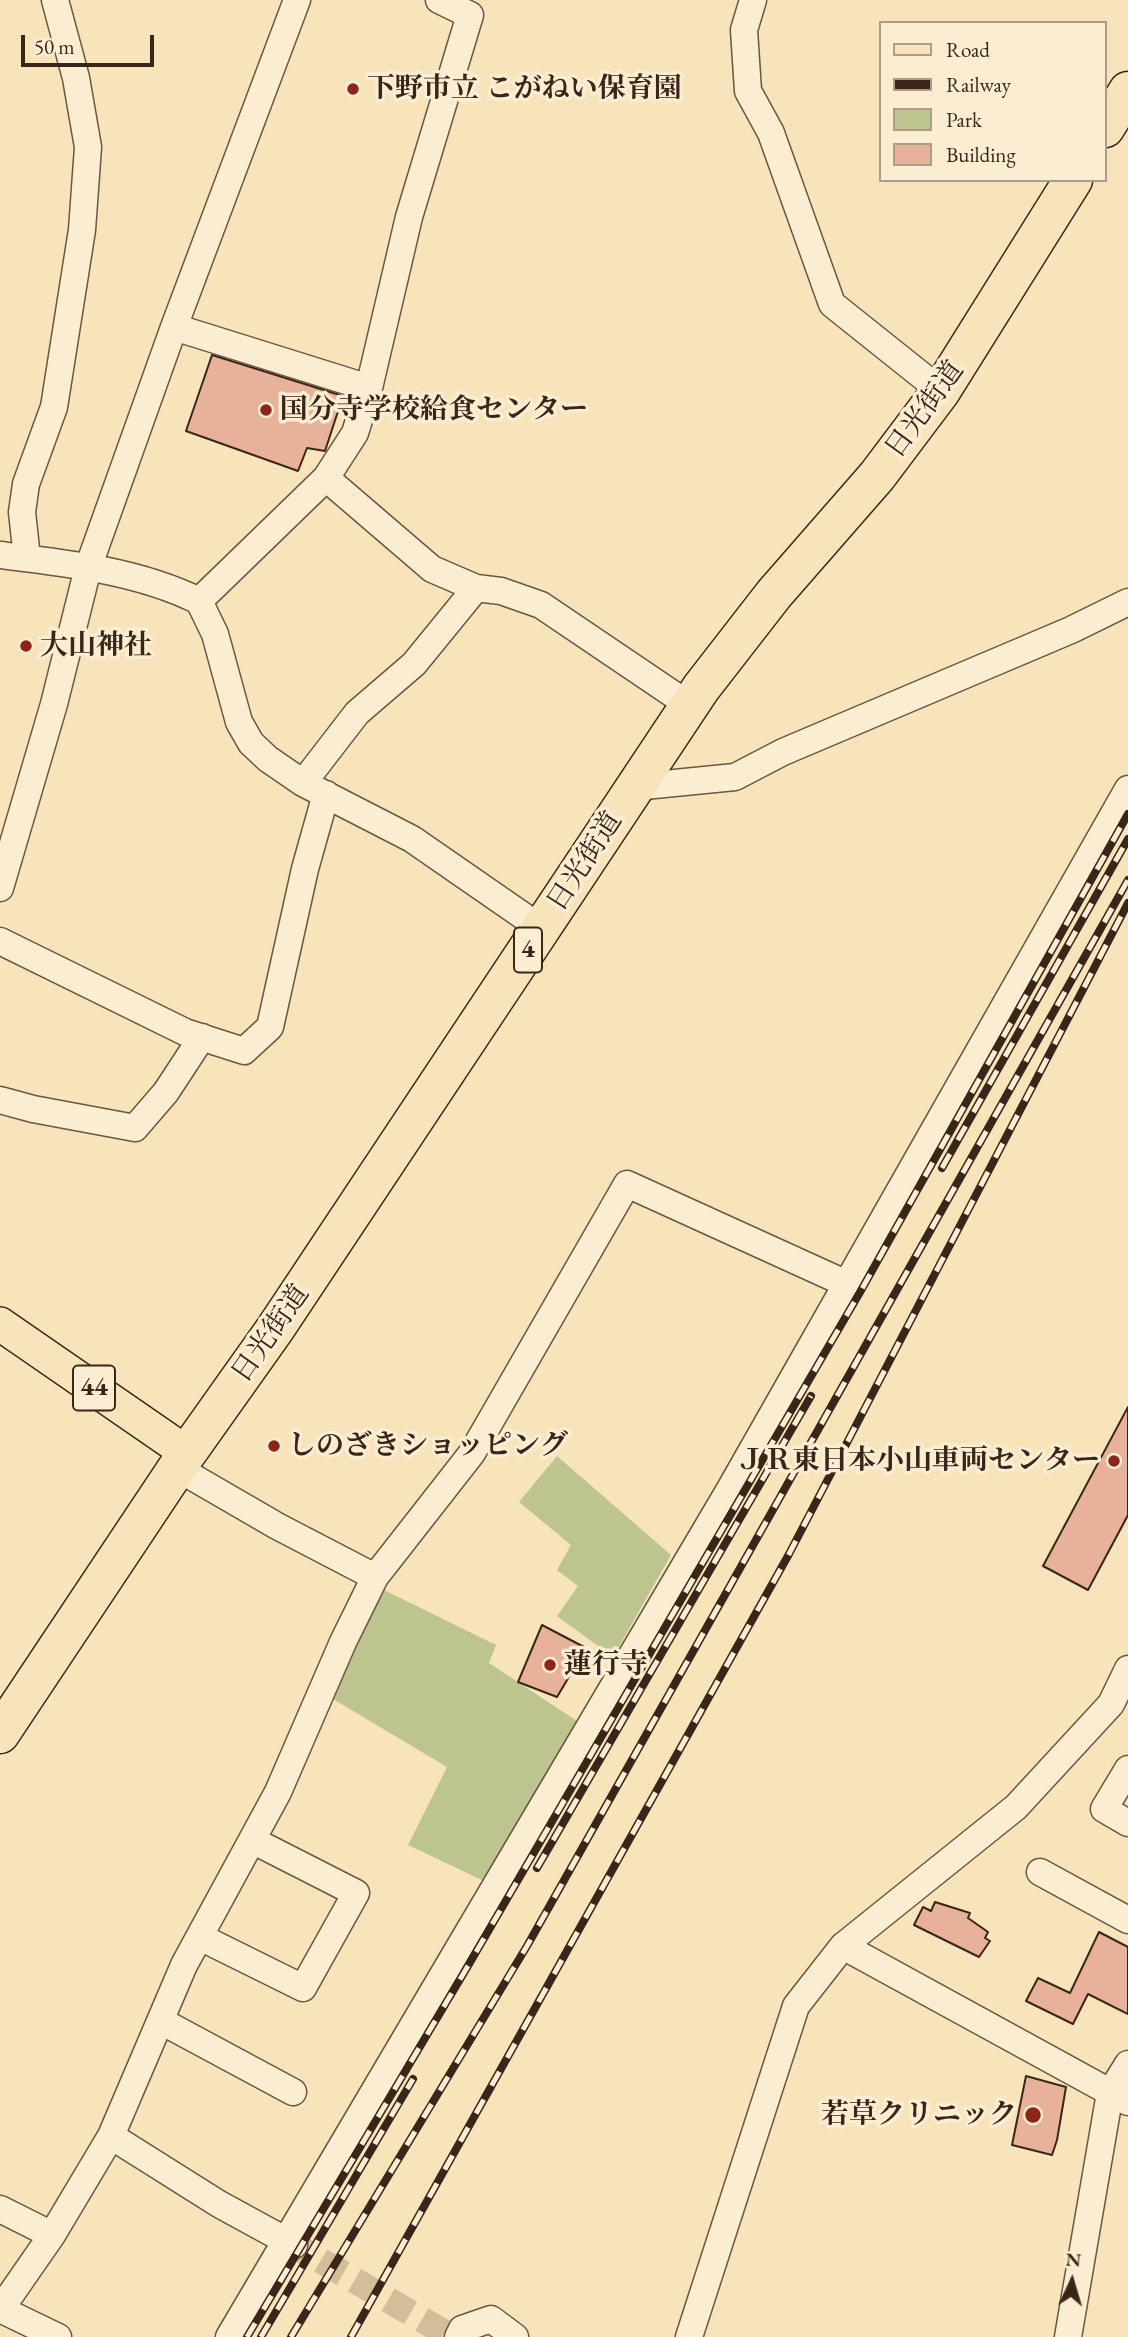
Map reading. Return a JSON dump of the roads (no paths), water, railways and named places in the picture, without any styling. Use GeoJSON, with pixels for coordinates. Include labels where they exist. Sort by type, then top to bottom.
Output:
{"type":"FeatureCollection","features":[{"type":"Feature","properties":{"kind":"highway"},"geometry":{"type":"LineString","coordinates":[[1107,125],[1128,91]]}},
{"type":"Feature","properties":{"kind":"highway","name":"日光街道"},"geometry":{"type":"LineString","coordinates":[[0,1734],[182,1460],[275,1329],[689,705],[774,594],[877,476],[941,391],[1072,182]]}},
{"type":"Feature","properties":{"kind":"main road","name":"44"},"geometry":{"type":"LineString","coordinates":[[0,1324],[182,1460]]}},
{"type":"Feature","properties":{"kind":"street"},"geometry":{"type":"LineString","coordinates":[[27,558],[22,512],[25,493],[54,407],[82,230],[88,147],[76,78],[55,0]]}},
{"type":"Feature","properties":{"kind":"street"},"geometry":{"type":"LineString","coordinates":[[0,888],[46,730],[88,568],[174,327],[297,0]]}},
{"type":"Feature","properties":{"kind":"street"},"geometry":{"type":"LineString","coordinates":[[199,601],[326,478],[355,433],[369,388],[409,216],[470,15],[439,0]]}},
{"type":"Feature","properties":{"kind":"street"},"geometry":{"type":"LineString","coordinates":[[753,0],[744,30],[748,91],[771,133],[832,304],[941,391]]}},
{"type":"Feature","properties":{"kind":"street"},"geometry":{"type":"LineString","coordinates":[[174,327],[369,388]]}},
{"type":"Feature","properties":{"kind":"street"},"geometry":{"type":"LineString","coordinates":[[326,478],[432,569],[476,588],[501,591],[541,605],[689,705]]}},
{"type":"Feature","properties":{"kind":"street"},"geometry":{"type":"LineString","coordinates":[[0,555],[88,568],[154,584],[199,601],[215,634],[244,732],[268,760],[314,789],[412,839],[542,929]]}},
{"type":"Feature","properties":{"kind":"street"},"geometry":{"type":"LineString","coordinates":[[0,941],[202,1037],[244,1051],[270,1027],[305,869],[314,789],[357,712],[414,664],[476,588]]}},
{"type":"Feature","properties":{"kind":"street"},"geometry":{"type":"LineString","coordinates":[[634,787],[735,777],[783,752],[1059,635],[1128,602]]}},
{"type":"Feature","properties":{"kind":"street"},"geometry":{"type":"LineString","coordinates":[[229,2337],[291,2243],[723,1501],[1128,789]]}},
{"type":"Feature","properties":{"kind":"street"},"geometry":{"type":"LineString","coordinates":[[0,1100],[33,1109],[135,1128],[166,1092],[202,1037]]}},
{"type":"Feature","properties":{"kind":"street"},"geometry":{"type":"LineString","coordinates":[[58,2337],[0,2309],[52,2235],[111,2136],[184,1965],[278,1792],[343,1642],[376,1577],[472,1453],[627,1184],[847,1284]]}},
{"type":"Feature","properties":{"kind":"street"},"geometry":{"type":"LineString","coordinates":[[182,1460],[277,1526],[376,1577]]}},
{"type":"Feature","properties":{"kind":"street"},"geometry":{"type":"LineString","coordinates":[[690,2337],[796,2006],[843,1946],[1016,1807],[1111,1704],[1128,1669]]}},
{"type":"Feature","properties":{"kind":"street"},"geometry":{"type":"LineString","coordinates":[[1128,1769],[1104,1809],[1128,1823]]}},
{"type":"Feature","properties":{"kind":"street"},"geometry":{"type":"LineString","coordinates":[[200,1937],[303,1987],[356,1893],[252,1840]]}},
{"type":"Feature","properties":{"kind":"street"},"geometry":{"type":"LineString","coordinates":[[1040,1872],[1128,1920]]}},
{"type":"Feature","properties":{"kind":"street"},"geometry":{"type":"LineString","coordinates":[[843,1946],[1119,2098]]}},
{"type":"Feature","properties":{"kind":"street"},"geometry":{"type":"LineString","coordinates":[[161,2021],[293,2092]]}},
{"type":"Feature","properties":{"kind":"street"},"geometry":{"type":"LineString","coordinates":[[1068,2337],[1128,2064]]}},
{"type":"Feature","properties":{"kind":"street"},"geometry":{"type":"LineString","coordinates":[[111,2136],[219,2204],[291,2243]]}},
{"type":"Feature","properties":{"kind":"street"},"geometry":{"type":"LineString","coordinates":[[0,2209],[52,2235]]}},
{"type":"Feature","properties":{"kind":"street"},"geometry":{"type":"LineString","coordinates":[[458,2337],[463,2329],[491,2319],[515,2337]]}},
{"type":"Feature","properties":{"kind":"tunnel"},"geometry":{"type":"LineString","coordinates":[[287,2241],[452,2337]]}},
{"type":"Feature","properties":{"kind":"railway"},"geometry":{"type":"LineString","coordinates":[[247,2337],[465,1971],[859,1294],[1128,814]]}},
{"type":"Feature","properties":{"kind":"railway"},"geometry":{"type":"LineString","coordinates":[[942,1168],[1128,839]]}},
{"type":"Feature","properties":{"kind":"railway"},"geometry":{"type":"LineString","coordinates":[[291,2337],[527,1946],[1128,880]]}},
{"type":"Feature","properties":{"kind":"railway"},"geometry":{"type":"LineString","coordinates":[[351,2337],[789,1554],[1128,903]]}},
{"type":"Feature","properties":{"kind":"railway"},"geometry":{"type":"LineString","coordinates":[[537,1868],[811,1396]]}},
{"type":"Feature","properties":{"kind":"railway"},"geometry":{"type":"LineString","coordinates":[[261,2337],[413,2079]]}},
{"type":"Feature","properties":{"kind":"place","name":"下野市立 こがねい保育園"},"geometry":{"type":"Point","coordinates":[353,89]}},
{"type":"Feature","properties":{"kind":"place","name":"国分寺学校給食センター"},"geometry":{"type":"Point","coordinates":[266,410]}},
{"type":"Feature","properties":{"kind":"place","name":"大山神社"},"geometry":{"type":"Point","coordinates":[26,646]}},
{"type":"Feature","properties":{"kind":"place","name":"しのざきショッピング"},"geometry":{"type":"Point","coordinates":[274,1446]}},
{"type":"Feature","properties":{"kind":"place","name":"ＪＲ東日本小山車両センター"},"geometry":{"type":"Point","coordinates":[1114,1461]}},
{"type":"Feature","properties":{"kind":"place","name":"蓮行寺"},"geometry":{"type":"Point","coordinates":[550,1665]}},
{"type":"Feature","properties":{"kind":"place","name":"若草クリニック"},"geometry":{"type":"Point","coordinates":[1033,2115]}}]}
